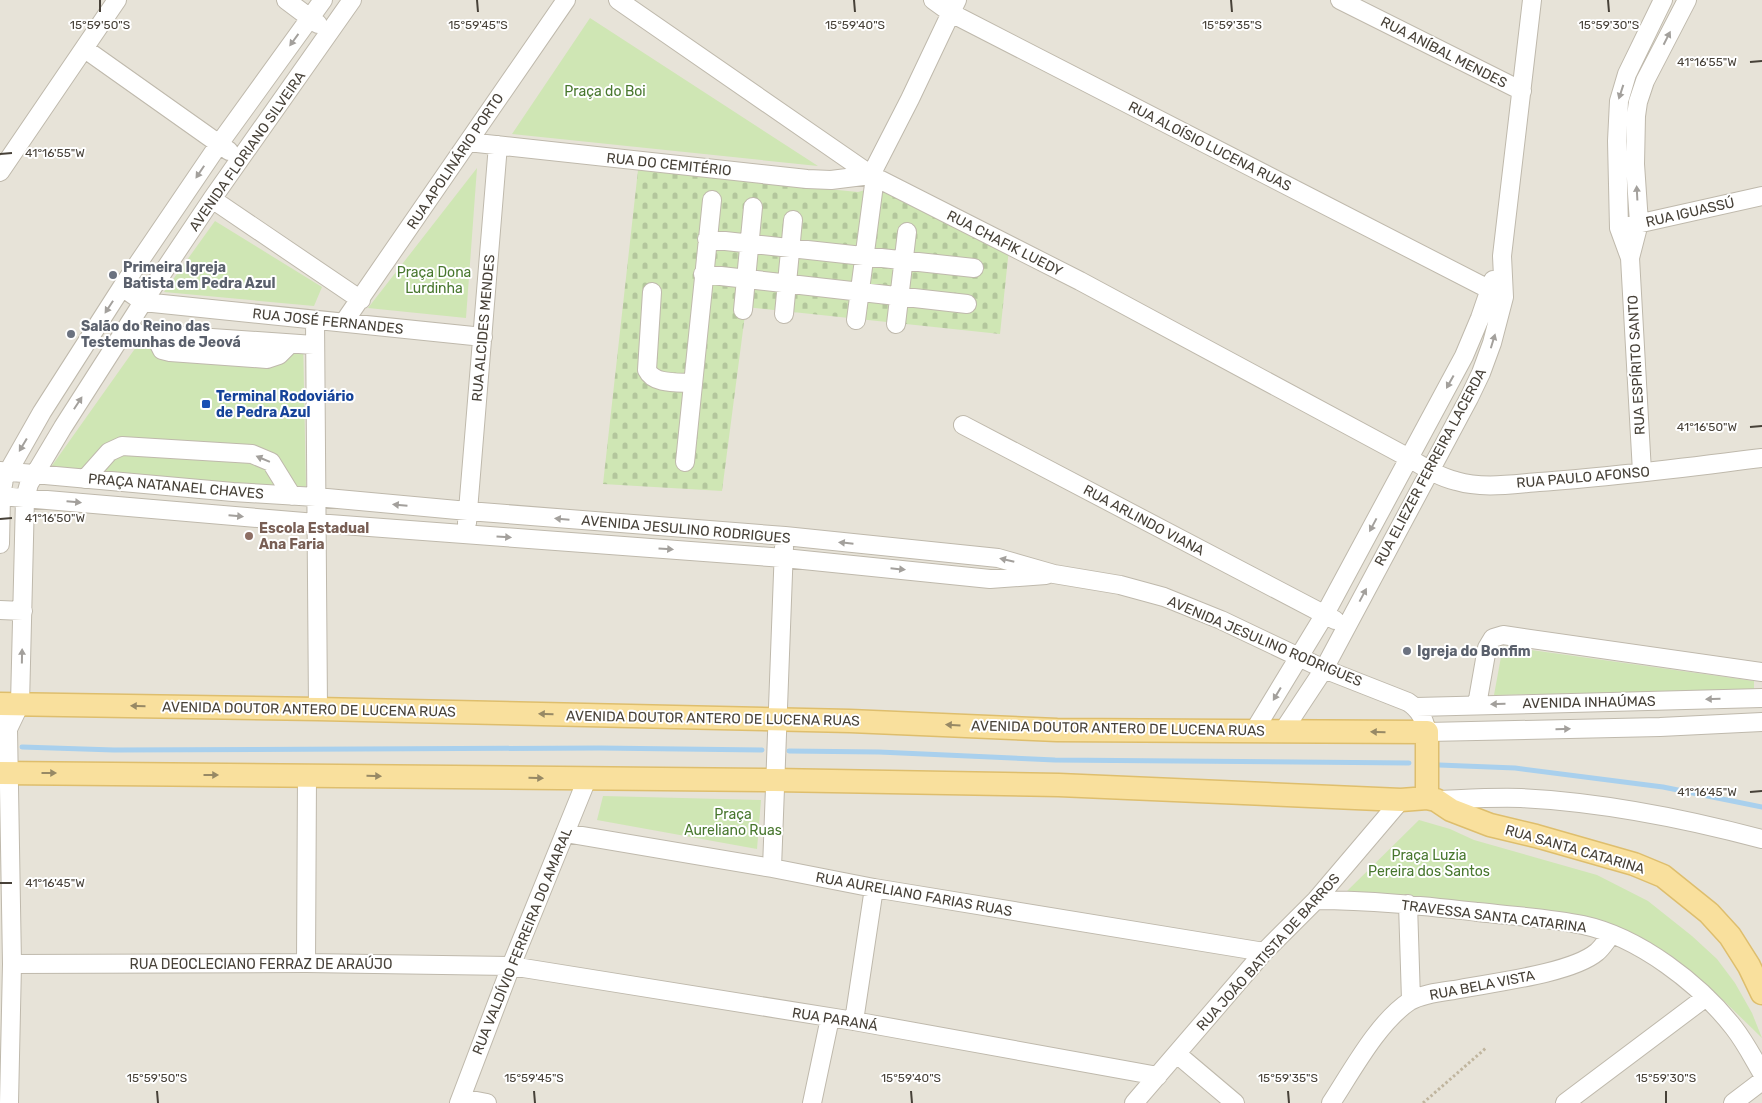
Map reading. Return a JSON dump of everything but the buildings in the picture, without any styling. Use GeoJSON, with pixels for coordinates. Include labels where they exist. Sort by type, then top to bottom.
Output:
{"type":"FeatureCollection","features":[{"type":"Feature","properties":{"kind":"main road","name":"AVENIDA DOUTOR ANTERO DE LUCENA RUAS"},"geometry":{"type":"LineString","coordinates":[[7,706],[318,709],[850,721],[1057,730],[1427,732]]}},
{"type":"Feature","properties":{"kind":"main road"},"geometry":{"type":"LineString","coordinates":[[5,773],[774,780],[1059,785],[1401,800],[1431,799],[1427,732]]}},
{"type":"Feature","properties":{"kind":"main road","name":"RUA SANTA CATARINA"},"geometry":{"type":"LineString","coordinates":[[1431,799],[1451,810],[1490,825],[1634,864],[1663,876],[1709,912],[1730,936],[1749,966],[1762,993]]}},
{"type":"Feature","properties":{"kind":"street"},"geometry":{"type":"LineString","coordinates":[[0,172],[117,0]]}},
{"type":"Feature","properties":{"kind":"street"},"geometry":{"type":"LineString","coordinates":[[286,0],[328,33]]}},
{"type":"Feature","properties":{"kind":"street","name":"AVENIDA FLORIANO SILVEIRA"},"geometry":{"type":"LineString","coordinates":[[0,544],[3,472],[122,287],[220,144],[323,0]]}},
{"type":"Feature","properties":{"kind":"street","name":"AVENIDA FLORIANO SILVEIRA"},"geometry":{"type":"LineString","coordinates":[[25,498],[26,490],[63,427],[143,302],[212,199],[352,0]]}},
{"type":"Feature","properties":{"kind":"street","name":"RUA APOLINÁRIO PORTO"},"geometry":{"type":"LineString","coordinates":[[344,322],[361,300],[566,0]]}},
{"type":"Feature","properties":{"kind":"street","name":"RUA CHAFIK LUEDY"},"geometry":{"type":"LineString","coordinates":[[618,0],[873,176],[1080,281],[1409,458]]}},
{"type":"Feature","properties":{"kind":"street","name":"RUA ALOÍSIO LUCENA RUAS"},"geometry":{"type":"LineString","coordinates":[[933,0],[954,6],[1497,293]]}},
{"type":"Feature","properties":{"kind":"street","name":"RUA ANÍBAL MENDES"},"geometry":{"type":"LineString","coordinates":[[1340,0],[1522,91]]}},
{"type":"Feature","properties":{"kind":"street","name":"RUA ELIEZER FERREIRA LACERDA"},"geometry":{"type":"LineString","coordinates":[[1283,731],[1324,669],[1469,398],[1492,343],[1532,0]]}},
{"type":"Feature","properties":{"kind":"street","name":"RUA ESPÍRITO SANTO"},"geometry":{"type":"LineString","coordinates":[[1630,258],[1619,228],[1617,141],[1619,101],[1628,74],[1662,0]]}},
{"type":"Feature","properties":{"kind":"street","name":"RUA ESPÍRITO SANTO"},"geometry":{"type":"LineString","coordinates":[[1642,472],[1630,258],[1638,223],[1635,164],[1636,116],[1638,102],[1645,81],[1686,0]]}},
{"type":"Feature","properties":{"kind":"street"},"geometry":{"type":"LineString","coordinates":[[856,320],[873,176],[954,6]]}},
{"type":"Feature","properties":{"kind":"street"},"geometry":{"type":"LineString","coordinates":[[85,49],[241,160]]}},
{"type":"Feature","properties":{"kind":"street","name":"RUA DO CEMITÉRIO"},"geometry":{"type":"LineString","coordinates":[[468,142],[807,179],[830,180],[873,176]]}},
{"type":"Feature","properties":{"kind":"street","name":"RUA ALCIDES MENDES"},"geometry":{"type":"LineString","coordinates":[[466,534],[498,145]]}},
{"type":"Feature","properties":{"kind":"street","name":"RUA IGUASSÚ"},"geometry":{"type":"LineString","coordinates":[[1619,228],[1762,196]]}},
{"type":"Feature","properties":{"kind":"street"},"geometry":{"type":"LineString","coordinates":[[212,199],[361,300]]}},
{"type":"Feature","properties":{"kind":"street"},"geometry":{"type":"LineString","coordinates":[[685,462],[712,200]]}},
{"type":"Feature","properties":{"kind":"street"},"geometry":{"type":"LineString","coordinates":[[743,310],[753,207]]}},
{"type":"Feature","properties":{"kind":"street"},"geometry":{"type":"LineString","coordinates":[[784,314],[793,220]]}},
{"type":"Feature","properties":{"kind":"street"},"geometry":{"type":"LineString","coordinates":[[896,324],[907,232]]}},
{"type":"Feature","properties":{"kind":"street"},"geometry":{"type":"LineString","coordinates":[[707,239],[974,268]]}},
{"type":"Feature","properties":{"kind":"street"},"geometry":{"type":"LineString","coordinates":[[703,274],[967,304]]}},
{"type":"Feature","properties":{"kind":"street"},"geometry":{"type":"LineString","coordinates":[[122,287],[143,302]]}},
{"type":"Feature","properties":{"kind":"street"},"geometry":{"type":"LineString","coordinates":[[652,292],[646,370],[649,376],[656,380],[693,383]]}},
{"type":"Feature","properties":{"kind":"street","name":"RUA ELIEZER FERREIRA LACERDA"},"geometry":{"type":"LineString","coordinates":[[1254,731],[1325,614],[1464,356],[1480,318],[1497,293]]}},
{"type":"Feature","properties":{"kind":"street","name":"RUA JOSÉ FERNANDES"},"geometry":{"type":"LineString","coordinates":[[143,302],[483,337]]}},
{"type":"Feature","properties":{"kind":"street"},"geometry":{"type":"LineString","coordinates":[[314,320],[318,709]]}},
{"type":"Feature","properties":{"kind":"street"},"geometry":{"type":"LineString","coordinates":[[124,332],[154,334],[162,350],[182,353],[267,359],[279,355],[290,344],[314,346]]}},
{"type":"Feature","properties":{"kind":"street"},"geometry":{"type":"LineString","coordinates":[[42,412],[63,427]]}},
{"type":"Feature","properties":{"kind":"street","name":"RUA ARLINDO VIANA"},"geometry":{"type":"LineString","coordinates":[[963,425],[1346,626]]}},
{"type":"Feature","properties":{"kind":"street"},"geometry":{"type":"LineString","coordinates":[[85,479],[109,452],[122,446],[252,454],[272,462],[292,496]]}},
{"type":"Feature","properties":{"kind":"street","name":"RUA PAULO AFONSO"},"geometry":{"type":"LineString","coordinates":[[1409,458],[1429,471],[1457,482],[1487,484],[1570,480],[1762,458]]}},
{"type":"Feature","properties":{"kind":"street","name":"PRAÇA NATANAEL CHAVES"},"geometry":{"type":"LineString","coordinates":[[3,472],[316,497]]}},
{"type":"Feature","properties":{"kind":"street","name":"PRAÇA NATANAEL CHAVES"},"geometry":{"type":"LineString","coordinates":[[1,496],[316,523]]}},
{"type":"Feature","properties":{"kind":"street","name":"AVENIDA JESULINO RODRIGUES"},"geometry":{"type":"LineString","coordinates":[[316,497],[785,536],[998,558],[1054,574],[1120,585],[1164,598],[1221,620],[1324,669],[1403,700],[1416,707]]}},
{"type":"Feature","properties":{"kind":"street"},"geometry":{"type":"LineString","coordinates":[[8,1103],[5,1009],[12,964],[5,773],[8,729],[7,706],[23,611],[25,498]]}},
{"type":"Feature","properties":{"kind":"street","name":"AVENIDA JESULINO RODRIGUES"},"geometry":{"type":"LineString","coordinates":[[316,523],[784,558],[990,578],[1018,578],[1054,574]]}},
{"type":"Feature","properties":{"kind":"street"},"geometry":{"type":"LineString","coordinates":[[772,868],[785,536]]}},
{"type":"Feature","properties":{"kind":"street"},"geometry":{"type":"LineString","coordinates":[[0,610],[23,611]]}},
{"type":"Feature","properties":{"kind":"street"},"geometry":{"type":"LineString","coordinates":[[1477,705],[1487,648],[1493,638],[1503,635],[1762,672]]}},
{"type":"Feature","properties":{"kind":"street","name":"AVENIDA INHAÚMAS"},"geometry":{"type":"LineString","coordinates":[[1416,707],[1762,698]]}},
{"type":"Feature","properties":{"kind":"street"},"geometry":{"type":"LineString","coordinates":[[1416,707],[1424,721],[1427,732]]}},
{"type":"Feature","properties":{"kind":"street","name":"AVENIDA INHAÚMAS"},"geometry":{"type":"LineString","coordinates":[[1427,732],[1660,727],[1762,722]]}},
{"type":"Feature","properties":{"kind":"street"},"geometry":{"type":"LineString","coordinates":[[306,963],[307,775]]}},
{"type":"Feature","properties":{"kind":"street","name":"RUA VALDÍVIO FERREIRA DO AMARAL"},"geometry":{"type":"LineString","coordinates":[[460,1100],[586,779]]}},
{"type":"Feature","properties":{"kind":"street"},"geometry":{"type":"LineString","coordinates":[[1431,799],[1522,798],[1638,811],[1703,823],[1762,839]]}},
{"type":"Feature","properties":{"kind":"street","name":"RUA JOÃO BATISTA DE BARROS"},"geometry":{"type":"LineString","coordinates":[[1134,1103],[1264,952],[1316,900],[1401,800]]}},
{"type":"Feature","properties":{"kind":"street","name":"RUA AURELIANO FARIAS RUAS"},"geometry":{"type":"LineString","coordinates":[[565,833],[772,868],[874,888],[1264,952]]}},
{"type":"Feature","properties":{"kind":"street"},"geometry":{"type":"LineString","coordinates":[[854,1021],[874,888]]}},
{"type":"Feature","properties":{"kind":"street","name":"TRAVESSA SANTA CATARINA"},"geometry":{"type":"LineString","coordinates":[[1316,900],[1355,900],[1408,904],[1566,922],[1598,929],[1632,943],[1655,957],[1706,997],[1734,1028],[1762,1073]]}},
{"type":"Feature","properties":{"kind":"street"},"geometry":{"type":"LineString","coordinates":[[1408,904],[1412,1000]]}},
{"type":"Feature","properties":{"kind":"street","name":"RUA BELA VISTA"},"geometry":{"type":"LineString","coordinates":[[1331,1103],[1384,1025],[1396,1012],[1412,1000],[1449,990],[1530,976],[1571,965],[1586,960],[1598,952],[1611,935]]}},
{"type":"Feature","properties":{"kind":"street","name":"RUA DEOCLECIANO FERRAZ DE ARAÚJO"},"geometry":{"type":"LineString","coordinates":[[12,964],[306,963],[511,966]]}},
{"type":"Feature","properties":{"kind":"street","name":"RUA PARANÁ"},"geometry":{"type":"LineString","coordinates":[[511,966],[854,1021],[1158,1076]]}},
{"type":"Feature","properties":{"kind":"street"},"geometry":{"type":"LineString","coordinates":[[1565,1103],[1706,997]]}},
{"type":"Feature","properties":{"kind":"street"},"geometry":{"type":"LineString","coordinates":[[812,1103],[830,1018]]}},
{"type":"Feature","properties":{"kind":"street"},"geometry":{"type":"LineString","coordinates":[[1177,1054],[1235,1103]]}},
{"type":"Feature","properties":{"kind":"street"},"geometry":{"type":"LineString","coordinates":[[1738,1101],[1762,1081]]}},
{"type":"Feature","properties":{"kind":"street"},"geometry":{"type":"LineString","coordinates":[[460,1100],[487,1103]]}},
{"type":"Feature","properties":{"kind":"path"},"geometry":{"type":"LineString","coordinates":[[1423,1103],[1486,1048]]}},
{"type":"Feature","properties":{"kind":"shaded area"},"geometry":{"type":"Polygon","coordinates":[[[0,0],[1762,0],[1762,1103],[0,1103],[0,0]]]}},
{"type":"Feature","properties":{"kind":"green space","name":"Praça do Boi"},"geometry":{"type":"Polygon","coordinates":[[[590,18],[818,166],[512,134],[590,18]]]}},
{"type":"Feature","properties":{"kind":"green space","name":"Praça Dona Lurdinha"},"geometry":{"type":"Polygon","coordinates":[[[477,168],[466,318],[368,308],[477,168]]]}},
{"type":"Feature","properties":{"kind":"green space"},"geometry":{"type":"Polygon","coordinates":[[[638,170],[858,192],[886,184],[1009,249],[1000,334],[746,307],[722,491],[603,484],[638,170]]]}},
{"type":"Feature","properties":{"kind":"green space"},"geometry":{"type":"Polygon","coordinates":[[[215,221],[322,287],[314,306],[164,292],[215,221]]]}},
{"type":"Feature","properties":{"kind":"green space"},"geometry":{"type":"Polygon","coordinates":[[[151,326],[303,337],[306,490],[51,467],[151,326]]]}},
{"type":"Feature","properties":{"kind":"green space"},"geometry":{"type":"Polygon","coordinates":[[[1503,646],[1754,681],[1754,690],[1494,695],[1503,646]]]}},
{"type":"Feature","properties":{"kind":"green space","name":"Praça Aureliano Ruas"},"geometry":{"type":"Polygon","coordinates":[[[603,796],[761,800],[757,849],[597,820],[603,796]]]}},
{"type":"Feature","properties":{"kind":"green space","name":"Praça Luzia Pereira dos Santos"},"geometry":{"type":"Polygon","coordinates":[[[1419,820],[1450,829],[1474,840],[1597,875],[1648,901],[1692,936],[1717,959],[1735,983],[1752,1013],[1762,1038],[1723,1000],[1669,954],[1626,933],[1345,893],[1419,820]]]}},
{"type":"Feature","properties":{"kind":"waterway"},"geometry":{"type":"LineString","coordinates":[[22,747],[114,750],[599,748],[762,750]]}},
{"type":"Feature","properties":{"kind":"waterway"},"geometry":{"type":"LineString","coordinates":[[789,751],[879,752],[1055,760],[1409,763]]}},
{"type":"Feature","properties":{"kind":"waterway"},"geometry":{"type":"LineString","coordinates":[[1439,765],[1515,768],[1663,787],[1762,807]]}},
{"type":"Feature","properties":{"kind":"place","name":"Primeira Igreja Batista em Pedra Azul"},"geometry":{"type":"Point","coordinates":[113,275]}},
{"type":"Feature","properties":{"kind":"place","name":"Salão do Reino das Testemunhas de Jeová"},"geometry":{"type":"Point","coordinates":[71,334]}},
{"type":"Feature","properties":{"kind":"place","name":"Terminal Rodoviário de Pedra Azul"},"geometry":{"type":"Point","coordinates":[206,404]}},
{"type":"Feature","properties":{"kind":"place","name":"Escola Estadual Ana Faria"},"geometry":{"type":"Point","coordinates":[249,536]}},
{"type":"Feature","properties":{"kind":"place","name":"Igreja do Bonfim"},"geometry":{"type":"Point","coordinates":[1407,651]}}]}
